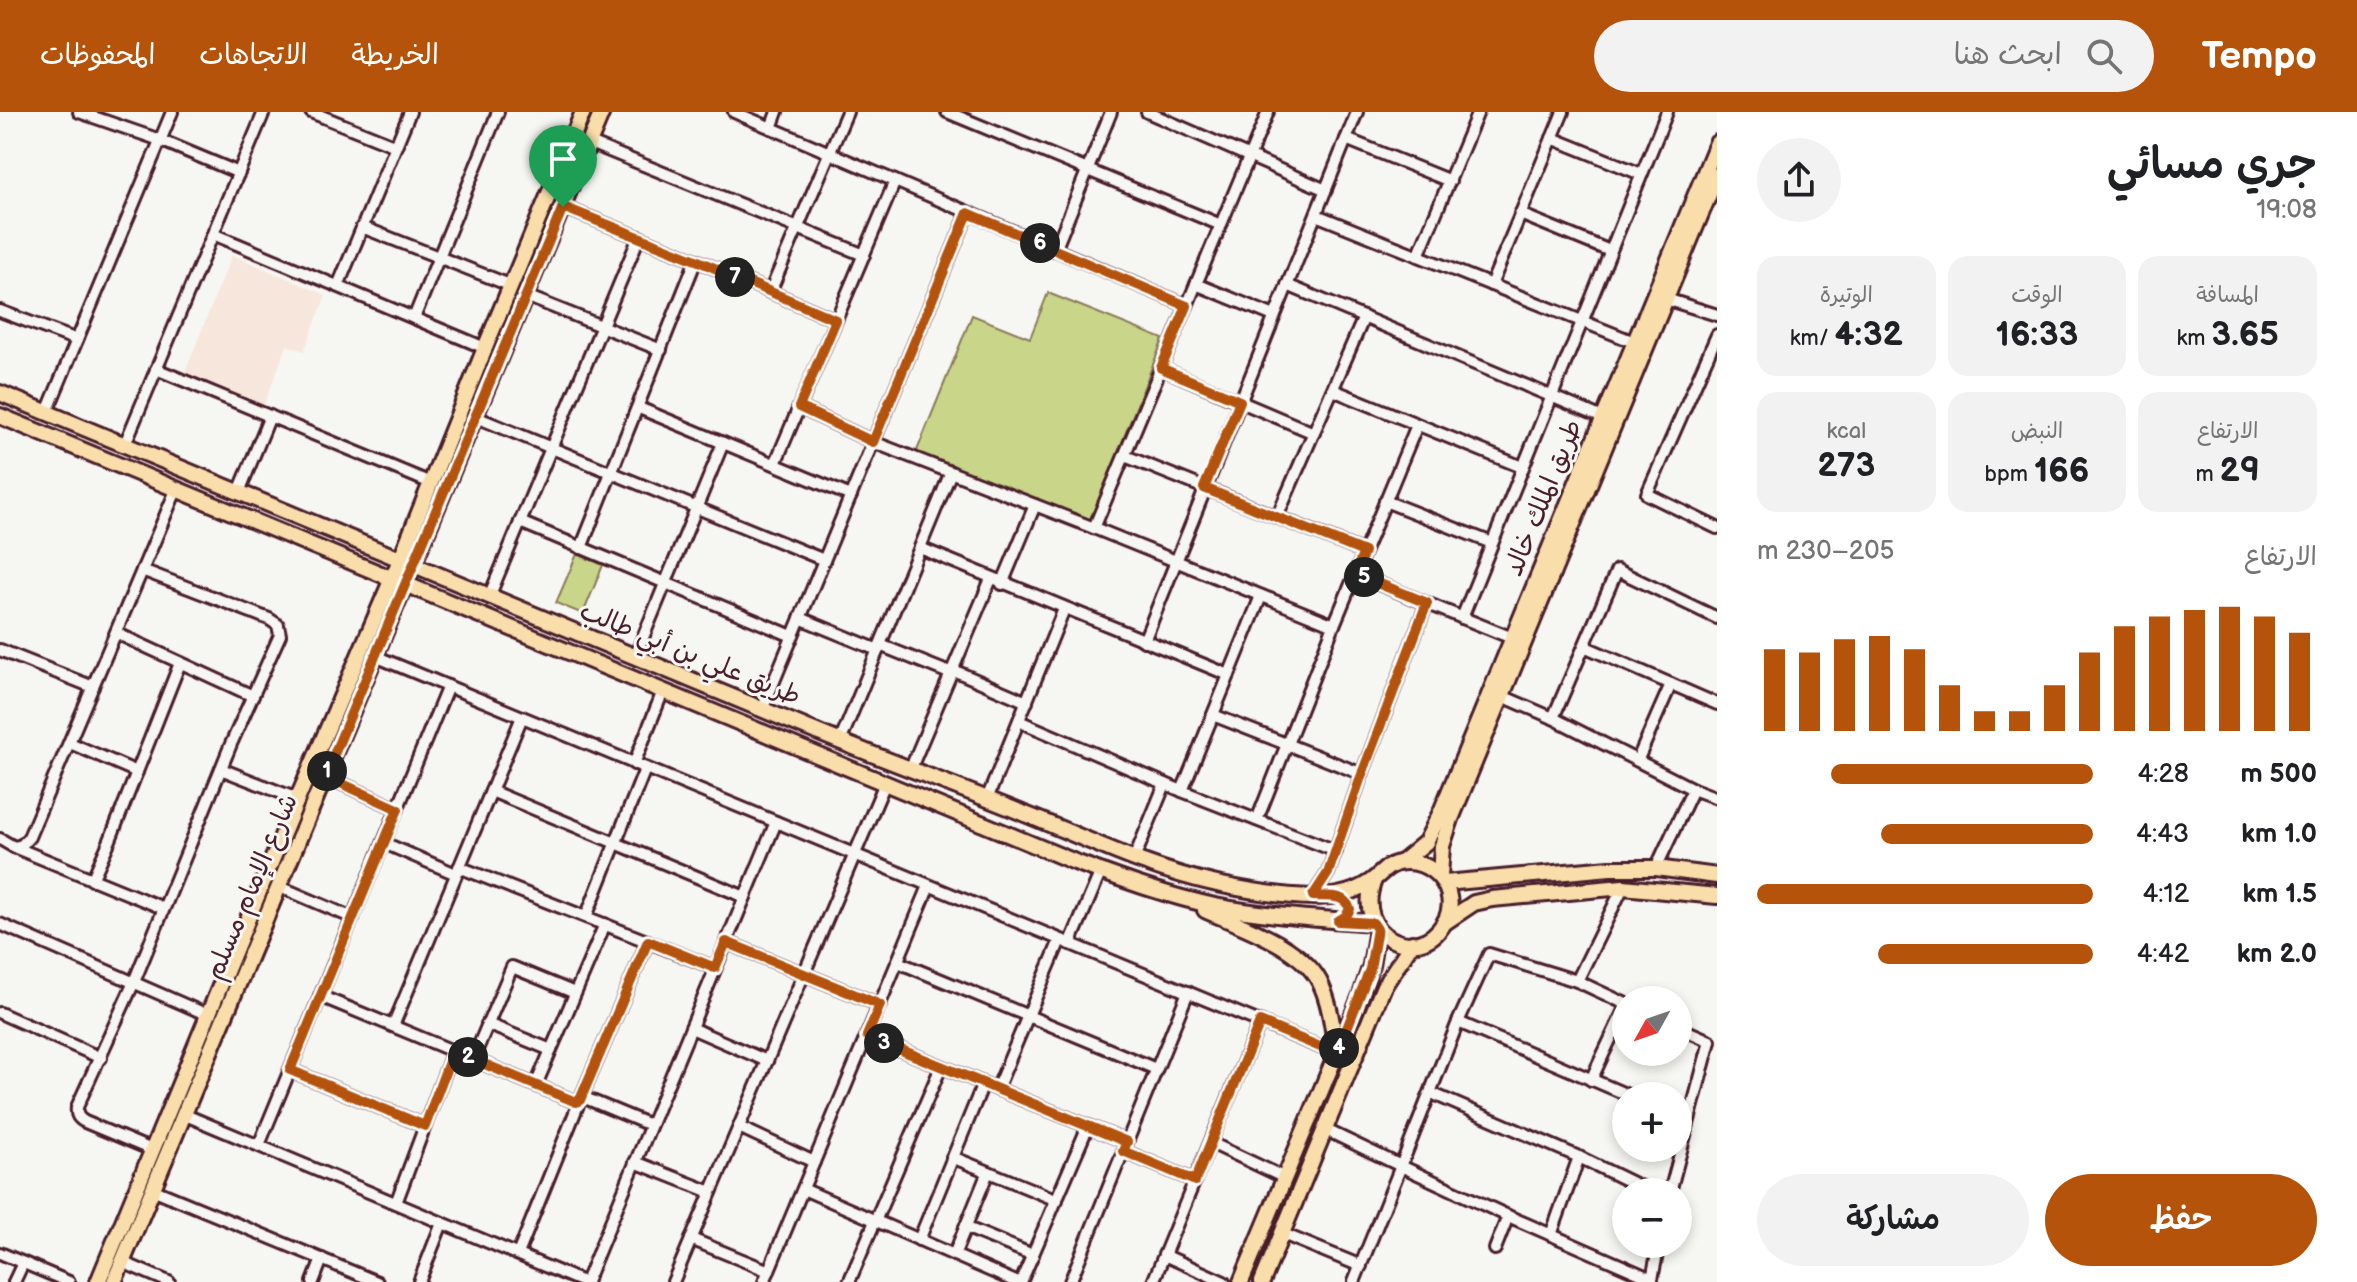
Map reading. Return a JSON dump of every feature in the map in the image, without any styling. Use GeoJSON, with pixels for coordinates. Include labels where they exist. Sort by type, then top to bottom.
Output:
{"type":"FeatureCollection","features":[{"type":"Feature","properties":{"kind":"main road","name":"شارع الإمام مسلم"},"geometry":{"type":"LineString","coordinates":[[407,563],[431,483],[583,112]]}},
{"type":"Feature","properties":{"kind":"main road","name":"شارع الإمام مسلم"},"geometry":{"type":"LineString","coordinates":[[98,1282],[297,799],[476,417],[602,112]]}},
{"type":"Feature","properties":{"kind":"main road","name":"طريق الملك خالد"},"geometry":{"type":"LineString","coordinates":[[1402,862],[1426,842],[1440,814],[1717,143]]}},
{"type":"Feature","properties":{"kind":"main road","name":"طريق الملك خالد"},"geometry":{"type":"LineString","coordinates":[[1442,880],[1442,846],[1717,175]]}},
{"type":"Feature","properties":{"kind":"main road","name":"طريق علي بن أبي طالب"},"geometry":{"type":"LineString","coordinates":[[0,393],[762,710],[1134,859],[1219,885],[1313,896],[1356,890],[1374,880]]}},
{"type":"Feature","properties":{"kind":"main road","name":"طريق علي بن أبي طالب"},"geometry":{"type":"LineString","coordinates":[[0,416],[1101,871],[1213,906],[1375,926]]}},
{"type":"Feature","properties":{"kind":"main road","name":"شارع الإمام مسلم"},"geometry":{"type":"LineString","coordinates":[[114,1282],[375,656],[399,580]]}},
{"type":"Feature","properties":{"kind":"main road"},"geometry":{"type":"LineString","coordinates":[[1426,842],[1434,851],[1442,846]]}},
{"type":"Feature","properties":{"kind":"main road"},"geometry":{"type":"LineString","coordinates":[[1444,924],[1450,904],[1442,880],[1429,867],[1416,862],[1402,862],[1381,871],[1374,880],[1368,894],[1368,909],[1375,926],[1387,937],[1412,943],[1436,933],[1474,903],[1623,887],[1717,896]]}},
{"type":"Feature","properties":{"kind":"main road"},"geometry":{"type":"LineString","coordinates":[[1442,880],[1610,868],[1656,868],[1717,876]]}},
{"type":"Feature","properties":{"kind":"main road"},"geometry":{"type":"LineString","coordinates":[[1168,894],[1268,938],[1310,969],[1322,985],[1337,1054]]}},
{"type":"Feature","properties":{"kind":"main road"},"geometry":{"type":"LineString","coordinates":[[1335,895],[1347,902],[1350,909],[1338,921]]}},
{"type":"Feature","properties":{"kind":"main road"},"geometry":{"type":"LineString","coordinates":[[1241,1282],[1371,965],[1375,926]]}},
{"type":"Feature","properties":{"kind":"main road"},"geometry":{"type":"LineString","coordinates":[[1262,1282],[1375,1006],[1390,975],[1412,943]]}},
{"type":"Feature","properties":{"kind":"main road"},"geometry":{"type":"LineString","coordinates":[[1371,965],[1380,958],[1385,960],[1390,975]]}},
{"type":"Feature","properties":{"kind":"street"},"geometry":{"type":"LineString","coordinates":[[79,112],[160,140],[239,173]]}},
{"type":"Feature","properties":{"kind":"street"},"geometry":{"type":"LineString","coordinates":[[47,412],[172,112]]}},
{"type":"Feature","properties":{"kind":"street"},"geometry":{"type":"LineString","coordinates":[[125,444],[264,112]]}},
{"type":"Feature","properties":{"kind":"street"},"geometry":{"type":"LineString","coordinates":[[311,112],[396,146]]}},
{"type":"Feature","properties":{"kind":"street"},"geometry":{"type":"LineString","coordinates":[[338,286],[410,112]]}},
{"type":"Feature","properties":{"kind":"street"},"geometry":{"type":"LineString","coordinates":[[414,318],[498,112]]}},
{"type":"Feature","properties":{"kind":"street"},"geometry":{"type":"LineString","coordinates":[[734,112],[1187,306]]}},
{"type":"Feature","properties":{"kind":"street"},"geometry":{"type":"LineString","coordinates":[[771,128],[777,112]]}},
{"type":"Feature","properties":{"kind":"street"},"geometry":{"type":"LineString","coordinates":[[770,292],[847,112]]}},
{"type":"Feature","properties":{"kind":"street"},"geometry":{"type":"LineString","coordinates":[[947,112],[1221,225]]}},
{"type":"Feature","properties":{"kind":"street"},"geometry":{"type":"LineString","coordinates":[[1055,250],[1111,112]]}},
{"type":"Feature","properties":{"kind":"street"},"geometry":{"type":"LineString","coordinates":[[1147,112],[1326,190]]}},
{"type":"Feature","properties":{"kind":"street"},"geometry":{"type":"LineString","coordinates":[[1094,528],[1268,112]]}},
{"type":"Feature","properties":{"kind":"street"},"geometry":{"type":"LineString","coordinates":[[1144,641],[1357,112]]}},
{"type":"Feature","properties":{"kind":"street"},"geometry":{"type":"LineString","coordinates":[[1418,256],[1478,112]]}},
{"type":"Feature","properties":{"kind":"street"},"geometry":{"type":"LineString","coordinates":[[1491,285],[1563,112]]}},
{"type":"Feature","properties":{"kind":"street"},"geometry":{"type":"LineString","coordinates":[[1462,618],[1667,112]]}},
{"type":"Feature","properties":{"kind":"street"},"geometry":{"type":"LineString","coordinates":[[1552,138],[1641,174]]}},
{"type":"Feature","properties":{"kind":"street"},"geometry":{"type":"LineString","coordinates":[[1346,139],[1450,181]]}},
{"type":"Feature","properties":{"kind":"street"},"geometry":{"type":"LineString","coordinates":[[590,143],[864,255]]}},
{"type":"Feature","properties":{"kind":"street"},"geometry":{"type":"LineString","coordinates":[[775,464],[895,181]]}},
{"type":"Feature","properties":{"kind":"street"},"geometry":{"type":"LineString","coordinates":[[563,207],[836,320]]}},
{"type":"Feature","properties":{"kind":"street"},"geometry":{"type":"LineString","coordinates":[[762,710],[968,213]]}},
{"type":"Feature","properties":{"kind":"street"},"geometry":{"type":"LineString","coordinates":[[1520,214],[1610,251]]}},
{"type":"Feature","properties":{"kind":"street"},"geometry":{"type":"LineString","coordinates":[[1316,215],[1634,342]]}},
{"type":"Feature","properties":{"kind":"street"},"geometry":{"type":"LineString","coordinates":[[362,227],[512,286]]}},
{"type":"Feature","properties":{"kind":"street"},"geometry":{"type":"LineString","coordinates":[[213,234],[485,348]]}},
{"type":"Feature","properties":{"kind":"street"},"geometry":{"type":"LineString","coordinates":[[489,597],[639,237]]}},
{"type":"Feature","properties":{"kind":"street"},"geometry":{"type":"LineString","coordinates":[[581,548],[696,260]]}},
{"type":"Feature","properties":{"kind":"street"},"geometry":{"type":"LineString","coordinates":[[1196,284],[1274,316]]}},
{"type":"Feature","properties":{"kind":"street"},"geometry":{"type":"LineString","coordinates":[[1287,285],[1603,418]]}},
{"type":"Feature","properties":{"kind":"street"},"geometry":{"type":"LineString","coordinates":[[526,296],[661,350]]}},
{"type":"Feature","properties":{"kind":"street"},"geometry":{"type":"LineString","coordinates":[[1666,299],[1717,315]]}},
{"type":"Feature","properties":{"kind":"street"},"geometry":{"type":"LineString","coordinates":[[0,311],[77,340]]}},
{"type":"Feature","properties":{"kind":"street"},"geometry":{"type":"LineString","coordinates":[[1277,517],[1364,317]]}},
{"type":"Feature","properties":{"kind":"street"},"geometry":{"type":"LineString","coordinates":[[1717,335],[1647,494],[1717,528]]}},
{"type":"Feature","properties":{"kind":"street"},"geometry":{"type":"LineString","coordinates":[[1161,368],[1314,433]]}},
{"type":"Feature","properties":{"kind":"street"},"geometry":{"type":"LineString","coordinates":[[156,369],[431,483]]}},
{"type":"Feature","properties":{"kind":"street"},"geometry":{"type":"LineString","coordinates":[[1333,390],[1522,467]]}},
{"type":"Feature","properties":{"kind":"street"},"geometry":{"type":"LineString","coordinates":[[799,407],[873,442],[1334,625]]}},
{"type":"Feature","properties":{"kind":"street"},"geometry":{"type":"LineString","coordinates":[[639,408],[851,496]]}},
{"type":"Feature","properties":{"kind":"street"},"geometry":{"type":"LineString","coordinates":[[239,492],[270,416]]}},
{"type":"Feature","properties":{"kind":"street"},"geometry":{"type":"LineString","coordinates":[[476,417],[824,560]]}},
{"type":"Feature","properties":{"kind":"street"},"geometry":{"type":"LineString","coordinates":[[1257,820],[1417,425]]}},
{"type":"Feature","properties":{"kind":"street"},"geometry":{"type":"LineString","coordinates":[[635,657],[723,443]]}},
{"type":"Feature","properties":{"kind":"street"},"geometry":{"type":"LineString","coordinates":[[1125,456],[1364,552]]}},
{"type":"Feature","properties":{"kind":"street"},"geometry":{"type":"LineString","coordinates":[[840,742],[951,472]]}},
{"type":"Feature","properties":{"kind":"street"},"geometry":{"type":"LineString","coordinates":[[14,847],[22,845],[29,837],[177,488]]}},
{"type":"Feature","properties":{"kind":"street"},"geometry":{"type":"LineString","coordinates":[[1385,501],[1492,543]]}},
{"type":"Feature","properties":{"kind":"street"},"geometry":{"type":"LineString","coordinates":[[910,770],[953,672],[1035,505]]}},
{"type":"Feature","properties":{"kind":"street"},"geometry":{"type":"LineString","coordinates":[[520,522],[792,636]]}},
{"type":"Feature","properties":{"kind":"street"},"geometry":{"type":"LineString","coordinates":[[920,548],[1229,675]]}},
{"type":"Feature","properties":{"kind":"street"},"geometry":{"type":"LineString","coordinates":[[142,570],[269,619],[278,625],[280,635],[221,769],[134,982],[77,1107],[79,1119],[152,1150]]}},
{"type":"Feature","properties":{"kind":"street"},"geometry":{"type":"LineString","coordinates":[[1553,718],[1617,570],[1717,618]]}},
{"type":"Feature","properties":{"kind":"street"},"geometry":{"type":"LineString","coordinates":[[1355,574],[1512,638]]}},
{"type":"Feature","properties":{"kind":"street"},"geometry":{"type":"LineString","coordinates":[[1182,791],[1261,596]]}},
{"type":"Feature","properties":{"kind":"street"},"geometry":{"type":"LineString","coordinates":[[1313,896],[1328,873],[1427,603]]}},
{"type":"Feature","properties":{"kind":"street"},"geometry":{"type":"LineString","coordinates":[[987,799],[1064,609]]}},
{"type":"Feature","properties":{"kind":"street"},"geometry":{"type":"LineString","coordinates":[[800,618],[953,672],[1027,702]]}},
{"type":"Feature","properties":{"kind":"street"},"geometry":{"type":"LineString","coordinates":[[116,633],[253,696]]}},
{"type":"Feature","properties":{"kind":"street"},"geometry":{"type":"LineString","coordinates":[[1586,647],[1717,704]]}},
{"type":"Feature","properties":{"kind":"street"},"geometry":{"type":"LineString","coordinates":[[0,650],[93,687]]}},
{"type":"Feature","properties":{"kind":"street"},"geometry":{"type":"LineString","coordinates":[[375,656],[1337,1054]]}},
{"type":"Feature","properties":{"kind":"street"},"geometry":{"type":"LineString","coordinates":[[92,880],[180,663]]}},
{"type":"Feature","properties":{"kind":"street"},"geometry":{"type":"LineString","coordinates":[[1638,759],[1671,684]]}},
{"type":"Feature","properties":{"kind":"street"},"geometry":{"type":"LineString","coordinates":[[259,1145],[448,686]]}},
{"type":"Feature","properties":{"kind":"street"},"geometry":{"type":"LineString","coordinates":[[634,764],[663,691]]}},
{"type":"Feature","properties":{"kind":"street"},"geometry":{"type":"LineString","coordinates":[[1502,696],[1717,798]]}},
{"type":"Feature","properties":{"kind":"street"},"geometry":{"type":"LineString","coordinates":[[1213,715],[1362,774]]}},
{"type":"Feature","properties":{"kind":"street"},"geometry":{"type":"LineString","coordinates":[[393,1026],[522,717]]}},
{"type":"Feature","properties":{"kind":"street"},"geometry":{"type":"LineString","coordinates":[[1019,721],[1182,791],[1336,851]]}},
{"type":"Feature","properties":{"kind":"street"},"geometry":{"type":"LineString","coordinates":[[70,743],[137,772]]}},
{"type":"Feature","properties":{"kind":"street"},"geometry":{"type":"LineString","coordinates":[[221,769],[297,799]]}},
{"type":"Feature","properties":{"kind":"street"},"geometry":{"type":"LineString","coordinates":[[586,917],[645,769]]}},
{"type":"Feature","properties":{"kind":"street"},"geometry":{"type":"LineString","coordinates":[[325,776],[398,809]]}},
{"type":"Feature","properties":{"kind":"street"},"geometry":{"type":"LineString","coordinates":[[673,1282],[885,783]]}},
{"type":"Feature","properties":{"kind":"street"},"geometry":{"type":"LineString","coordinates":[[1134,859],[1165,784]]}},
{"type":"Feature","properties":{"kind":"street"},"geometry":{"type":"LineString","coordinates":[[1656,868],[1693,789]]}},
{"type":"Feature","properties":{"kind":"street"},"geometry":{"type":"LineString","coordinates":[[491,791],[745,897]]}},
{"type":"Feature","properties":{"kind":"street"},"geometry":{"type":"LineString","coordinates":[[183,1114],[584,1282],[776,822]]}},
{"type":"Feature","properties":{"kind":"street"},"geometry":{"type":"LineString","coordinates":[[0,839],[163,908]]}},
{"type":"Feature","properties":{"kind":"street"},"geometry":{"type":"LineString","coordinates":[[384,843],[715,968]]}},
{"type":"Feature","properties":{"kind":"street"},"geometry":{"type":"LineString","coordinates":[[997,1089],[1028,1016],[1101,871]]}},
{"type":"Feature","properties":{"kind":"street"},"geometry":{"type":"LineString","coordinates":[[278,886],[353,918]]}},
{"type":"Feature","properties":{"kind":"street"},"geometry":{"type":"LineString","coordinates":[[691,1239],[766,1276],[929,886]]}},
{"type":"Feature","properties":{"kind":"street"},"geometry":{"type":"LineString","coordinates":[[1577,981],[1623,887]]}},
{"type":"Feature","properties":{"kind":"street"},"geometry":{"type":"LineString","coordinates":[[0,924],[208,1015]]}},
{"type":"Feature","properties":{"kind":"street"},"geometry":{"type":"LineString","coordinates":[[536,1085],[605,924]]}},
{"type":"Feature","properties":{"kind":"street"},"geometry":{"type":"LineString","coordinates":[[518,1254],[648,941]]}},
{"type":"Feature","properties":{"kind":"street"},"geometry":{"type":"LineString","coordinates":[[726,942],[880,1005]]}},
{"type":"Feature","properties":{"kind":"street"},"geometry":{"type":"LineString","coordinates":[[1354,1282],[1458,1022],[1489,954],[1577,981],[1612,998]]}},
{"type":"Feature","properties":{"kind":"street"},"geometry":{"type":"LineString","coordinates":[[898,962],[1156,1069]]}},
{"type":"Feature","properties":{"kind":"street"},"geometry":{"type":"LineString","coordinates":[[473,1059],[512,967],[575,993]]}},
{"type":"Feature","properties":{"kind":"street"},"geometry":{"type":"LineString","coordinates":[[1070,1282],[1188,992]]}},
{"type":"Feature","properties":{"kind":"street"},"geometry":{"type":"LineString","coordinates":[[320,996],[576,1102],[585,1098],[650,1125]]}},
{"type":"Feature","properties":{"kind":"street"},"geometry":{"type":"LineString","coordinates":[[0,1013],[101,1058]]}},
{"type":"Feature","properties":{"kind":"street"},"geometry":{"type":"LineString","coordinates":[[1153,1282],[1260,1022]]}},
{"type":"Feature","properties":{"kind":"street"},"geometry":{"type":"LineString","coordinates":[[1458,1022],[1612,1089]]}},
{"type":"Feature","properties":{"kind":"street"},"geometry":{"type":"LineString","coordinates":[[487,1024],[551,1050]]}},
{"type":"Feature","properties":{"kind":"street"},"geometry":{"type":"LineString","coordinates":[[691,1028],[767,1061]]}},
{"type":"Feature","properties":{"kind":"street"},"geometry":{"type":"LineString","coordinates":[[1692,1033],[1710,1041],[1692,1092]]}},
{"type":"Feature","properties":{"kind":"street"},"geometry":{"type":"LineString","coordinates":[[1591,1080],[1612,1035]]}},
{"type":"Feature","properties":{"kind":"street"},"geometry":{"type":"LineString","coordinates":[[867,1036],[1088,1126],[1195,1181]]}},
{"type":"Feature","properties":{"kind":"street"},"geometry":{"type":"LineString","coordinates":[[396,1203],[453,1051]]}},
{"type":"Feature","properties":{"kind":"street"},"geometry":{"type":"LineString","coordinates":[[849,1282],[941,1067]]}},
{"type":"Feature","properties":{"kind":"street"},"geometry":{"type":"LineString","coordinates":[[290,1070],[425,1126]]}},
{"type":"Feature","properties":{"kind":"street"},"geometry":{"type":"LineString","coordinates":[[919,1240],[983,1084]]}},
{"type":"Feature","properties":{"kind":"street"},"geometry":{"type":"LineString","coordinates":[[1431,1093],[1622,1178]]}},
{"type":"Feature","properties":{"kind":"street"},"geometry":{"type":"LineString","coordinates":[[803,1189],[954,1255],[997,1278],[1018,1282],[1033,1255],[1088,1126]]}},
{"type":"Feature","properties":{"kind":"street"},"geometry":{"type":"LineString","coordinates":[[739,1127],[814,1162]]}},
{"type":"Feature","properties":{"kind":"street"},"geometry":{"type":"LineString","coordinates":[[1326,1130],[1508,1216],[1652,1279],[1656,1258]]}},
{"type":"Feature","properties":{"kind":"street"},"geometry":{"type":"LineString","coordinates":[[1211,1143],[1285,1178]]}},
{"type":"Feature","properties":{"kind":"street"},"geometry":{"type":"LineString","coordinates":[[952,1157],[1057,1200]]}},
{"type":"Feature","properties":{"kind":"street"},"geometry":{"type":"LineString","coordinates":[[1551,1235],[1579,1157]]}},
{"type":"Feature","properties":{"kind":"street"},"geometry":{"type":"LineString","coordinates":[[635,1162],[711,1192]]}},
{"type":"Feature","properties":{"kind":"street"},"geometry":{"type":"LineString","coordinates":[[954,1255],[988,1172]]}},
{"type":"Feature","properties":{"kind":"street"},"geometry":{"type":"LineString","coordinates":[[152,1189],[377,1282]]}},
{"type":"Feature","properties":{"kind":"street"},"geometry":{"type":"LineString","coordinates":[[1495,1249],[1508,1216]]}},
{"type":"Feature","properties":{"kind":"street"},"geometry":{"type":"LineString","coordinates":[[419,1282],[442,1223]]}},
{"type":"Feature","properties":{"kind":"street"},"geometry":{"type":"LineString","coordinates":[[965,1227],[1033,1255]]}},
{"type":"Feature","properties":{"kind":"street"},"geometry":{"type":"LineString","coordinates":[[1283,1234],[1361,1266]]}},
{"type":"Feature","properties":{"kind":"street"},"geometry":{"type":"LineString","coordinates":[[0,1253],[69,1282]]}},
{"type":"Feature","properties":{"kind":"street"},"geometry":{"type":"LineString","coordinates":[[1164,1255],[1224,1282]]}},
{"type":"Feature","properties":{"kind":"street"},"geometry":{"type":"LineString","coordinates":[[313,1282],[322,1259]]}},
{"type":"Feature","properties":{"kind":"street"},"geometry":{"type":"LineString","coordinates":[[122,1262],[169,1282]]}},
{"type":"Feature","properties":{"kind":"street"},"geometry":{"type":"LineString","coordinates":[[14,1282],[23,1263]]}},
{"type":"Feature","properties":{"kind":"shaded area"},"geometry":{"type":"Polygon","coordinates":[[[232,255],[326,295],[304,351],[287,345],[263,407],[185,372],[232,255]]]}},
{"type":"Feature","properties":{"kind":"green space"},"geometry":{"type":"Polygon","coordinates":[[[1048,293],[1163,339],[1090,523],[916,453],[972,315],[1030,338],[1048,293]]]}},
{"type":"Feature","properties":{"kind":"green space"},"geometry":{"type":"Polygon","coordinates":[[[577,554],[603,565],[583,614],[556,603],[577,554]]]}},
{"type":"Feature","properties":{"kind":"route"},"geometry":{"type":"LineString","coordinates":[[563,207],[836,320],[799,407],[873,442],[968,213],[1187,306],[1161,368],[1240,401],[1204,488],[1364,552],[1355,574],[1427,603],[1328,873],[1313,896],[1335,895],[1350,906],[1349,913],[1338,921],[1373,923],[1377,929],[1371,965],[1361,995],[1337,1054],[1260,1022],[1195,1181],[1123,1151],[1127,1142],[867,1036],[880,1005],[726,942],[715,968],[648,941],[580,1100],[576,1102],[453,1051],[425,1126],[290,1070],[398,809],[325,776],[563,207]]}}]}
